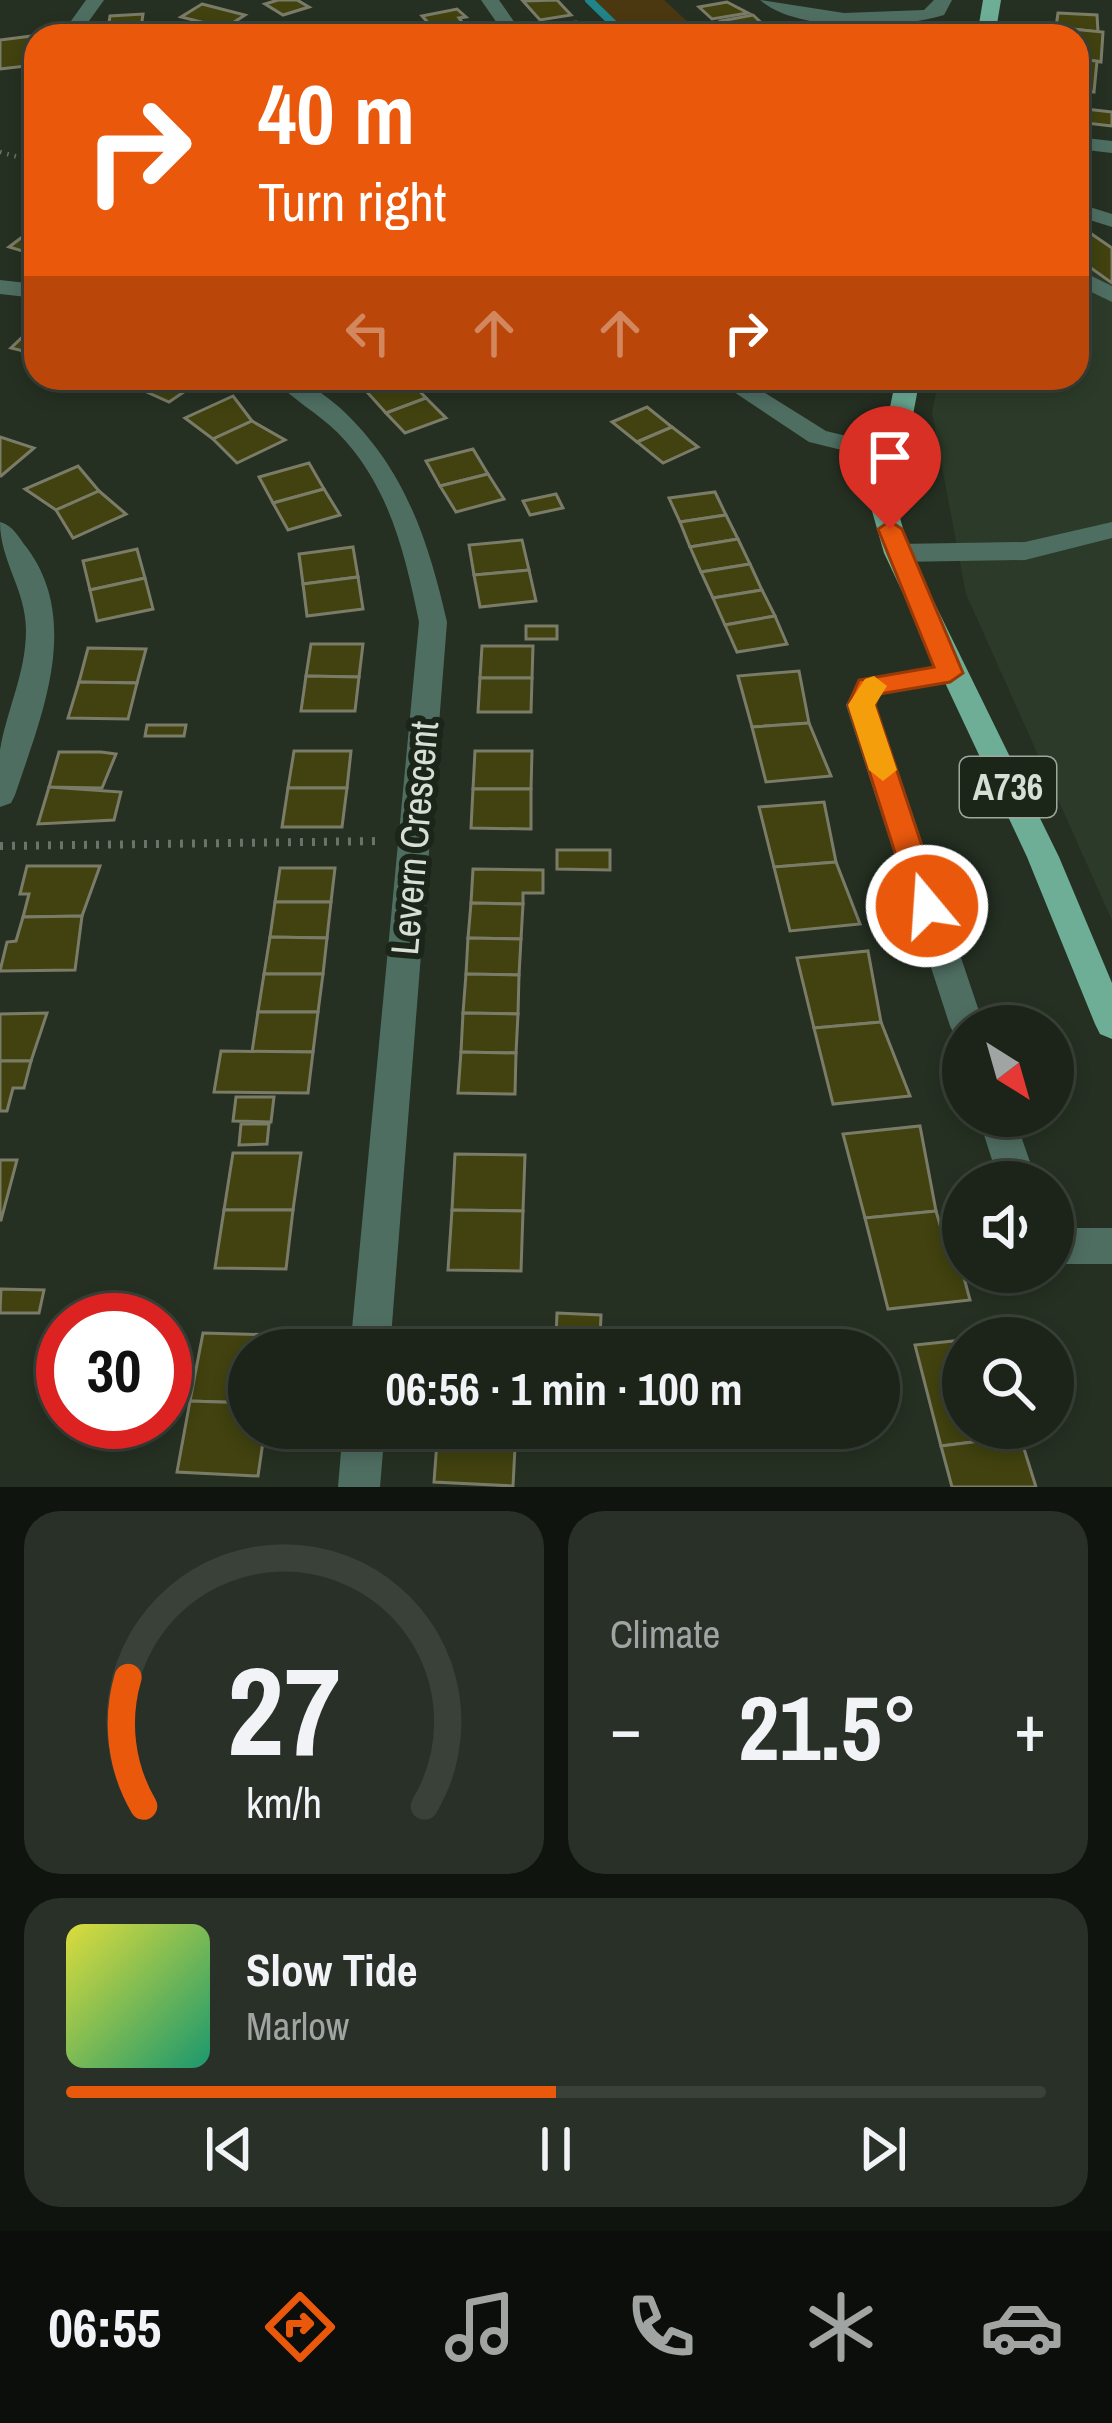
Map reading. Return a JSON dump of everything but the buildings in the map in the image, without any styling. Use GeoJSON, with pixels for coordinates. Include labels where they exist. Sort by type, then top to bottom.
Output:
{"type":"FeatureCollection","features":[{"type":"Feature","properties":{"kind":"main road","name":"A736"},"geometry":{"type":"LineString","coordinates":[[905,390],[883,504],[897,553],[950,673],[1043,857],[1112,1024]]}},
{"type":"Feature","properties":{"kind":"street"},"geometry":{"type":"LineString","coordinates":[[769,0],[792,14],[817,16],[925,15],[938,11],[943,0]]}},
{"type":"Feature","properties":{"kind":"street","name":"Levern Crescent"},"geometry":{"type":"LineString","coordinates":[[303,390],[335,412],[391,480],[418,547],[433,622],[372,1329]]}},
{"type":"Feature","properties":{"kind":"street"},"geometry":{"type":"LineString","coordinates":[[744,390],[818,437],[891,454]]}},
{"type":"Feature","properties":{"kind":"street"},"geometry":{"type":"LineString","coordinates":[[897,553],[1025,551],[1112,530]]}},
{"type":"Feature","properties":{"kind":"street"},"geometry":{"type":"LineString","coordinates":[[0,531],[26,559],[45,621],[33,692],[0,796]]}},
{"type":"Feature","properties":{"kind":"street"},"geometry":{"type":"LineString","coordinates":[[950,673],[869,687],[861,705],[960,1005]]}},
{"type":"Feature","properties":{"kind":"street"},"geometry":{"type":"LineString","coordinates":[[1074,1246],[1112,1246]]}},
{"type":"Feature","properties":{"kind":"street"},"geometry":{"type":"LineString","coordinates":[[359,1487],[362,1449]]}},
{"type":"Feature","properties":{"kind":"path"},"geometry":{"type":"LineString","coordinates":[[0,846],[414,841]]}},
{"type":"Feature","properties":{"kind":"shaded area"},"geometry":{"type":"Polygon","coordinates":[[[589,0],[664,0],[690,24],[614,24],[589,0]]]}},
{"type":"Feature","properties":{"kind":"shaded area"},"geometry":{"type":"Polygon","coordinates":[[[1089,230],[1112,246],[1112,920],[966,594],[932,413],[937,390],[1089,390],[1089,230]]]}},
{"type":"Feature","properties":{"kind":"waterway"},"geometry":{"type":"LineString","coordinates":[[589,0],[614,24]]}},
{"type":"Feature","properties":{"kind":"slow traffic"},"geometry":{"type":"LineString","coordinates":[[874,686],[861,705],[883,770]]}},
{"type":"Feature","properties":{"kind":"route"},"geometry":{"type":"LineString","coordinates":[[890,529],[950,673],[869,687],[861,705],[927,906]]}}]}
